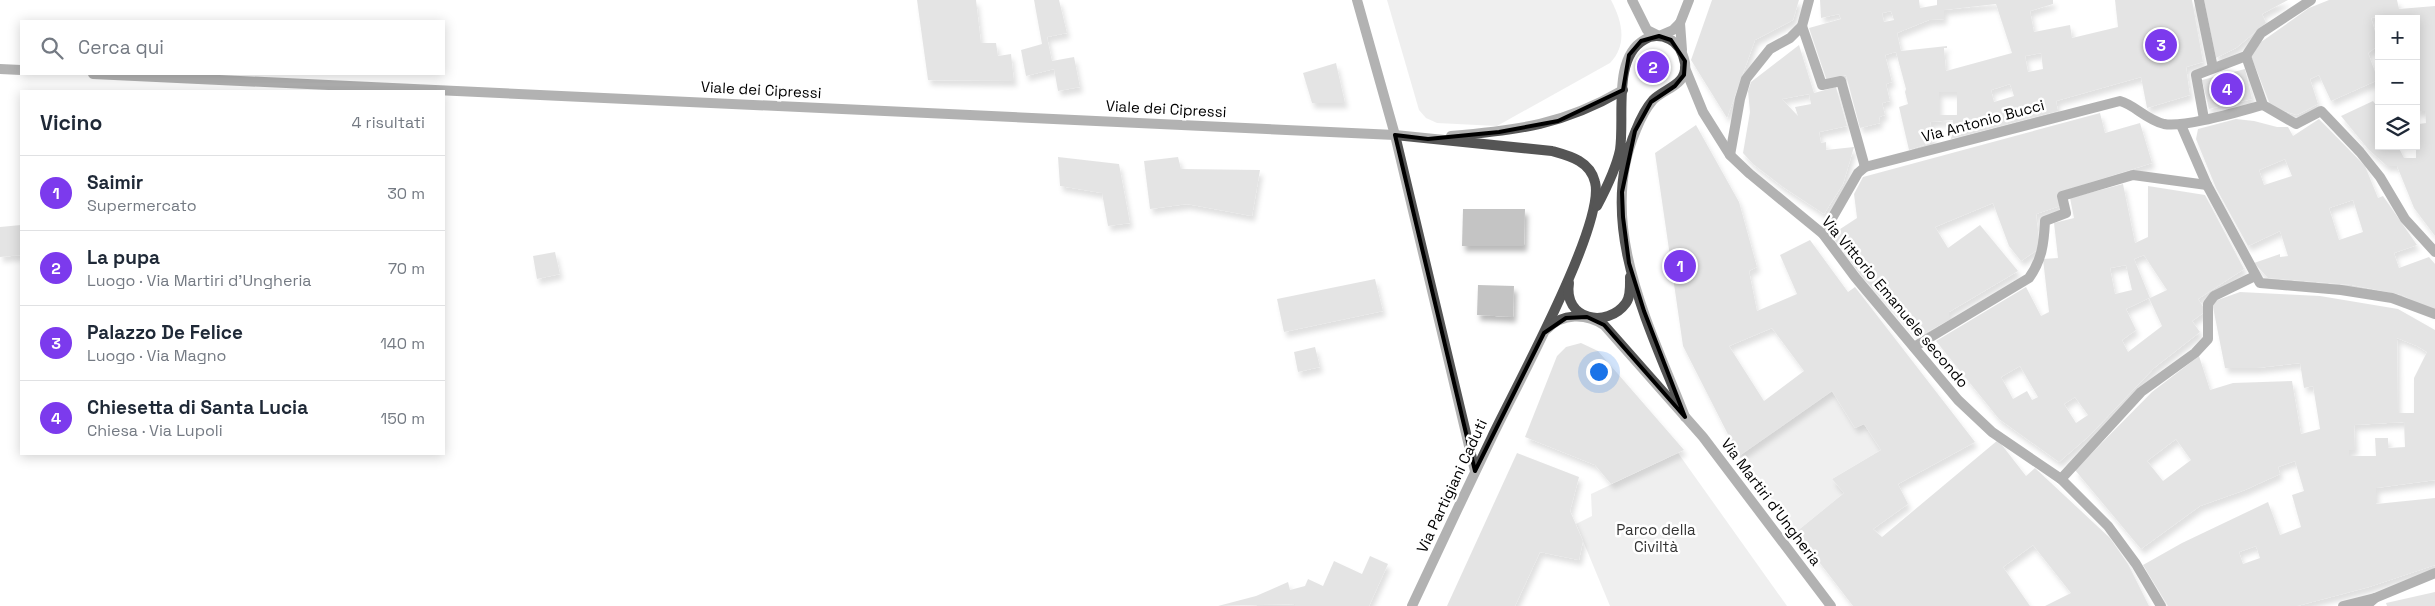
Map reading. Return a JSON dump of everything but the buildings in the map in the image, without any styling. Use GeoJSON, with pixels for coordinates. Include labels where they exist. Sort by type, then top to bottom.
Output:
{"type":"FeatureCollection","features":[{"type":"Feature","properties":{"kind":"street"},"geometry":{"type":"LineString","coordinates":[[1357,0],[1395,135],[1475,472]]}},
{"type":"Feature","properties":{"kind":"street"},"geometry":{"type":"LineString","coordinates":[[1632,0],[1647,30],[1678,44],[1685,68]]}},
{"type":"Feature","properties":{"kind":"street"},"geometry":{"type":"LineString","coordinates":[[1587,317],[1573,308],[1568,297],[1570,277],[1592,215],[1619,153],[1623,131],[1623,74],[1628,55],[1641,41],[1649,36],[1659,36],[1673,30],[1680,23],[1689,0]]}},
{"type":"Feature","properties":{"kind":"street"},"geometry":{"type":"LineString","coordinates":[[1730,155],[1740,99],[1746,78],[1770,50],[1790,38],[1802,26],[1809,0]]}},
{"type":"Feature","properties":{"kind":"street"},"geometry":{"type":"LineString","coordinates":[[2198,0],[2213,68]]}},
{"type":"Feature","properties":{"kind":"street"},"geometry":{"type":"LineString","coordinates":[[2204,119],[2195,79],[2196,75],[2246,56],[2261,33],[2311,0]]}},
{"type":"Feature","properties":{"kind":"street"},"geometry":{"type":"LineString","coordinates":[[1680,23],[1682,55]]}},
{"type":"Feature","properties":{"kind":"street"},"geometry":{"type":"LineString","coordinates":[[1802,26],[1822,85],[1840,81],[1866,167],[1858,173],[1823,234]]}},
{"type":"Feature","properties":{"kind":"street"},"geometry":{"type":"LineString","coordinates":[[2246,56],[2263,106]]}},
{"type":"Feature","properties":{"kind":"street","name":"Via Vittorio Emanuele secondo"},"geometry":{"type":"LineString","coordinates":[[1685,68],[1703,112],[1730,155],[1750,174],[1823,234],[1855,277],[1958,400],[1986,425],[2061,479],[2108,526],[2136,564],[2161,606]]}},
{"type":"Feature","properties":{"kind":"street","name":"Via Martiri d'Ungheria"},"geometry":{"type":"LineString","coordinates":[[1685,68],[1681,80],[1651,102],[1635,131],[1622,192],[1624,236],[1629,263],[1644,311],[1685,417]]}},
{"type":"Feature","properties":{"kind":"street"},"geometry":{"type":"LineString","coordinates":[[0,69],[20,70]]}},
{"type":"Feature","properties":{"kind":"street","name":"Viale dei Cipressi"},"geometry":{"type":"LineString","coordinates":[[114,75],[435,90]]}},
{"type":"Feature","properties":{"kind":"street","name":"Viale dei Cipressi"},"geometry":{"type":"LineString","coordinates":[[445,90],[1395,135],[1428,139]]}},
{"type":"Feature","properties":{"kind":"street"},"geometry":{"type":"LineString","coordinates":[[1428,139],[1499,132],[1558,120],[1600,103],[1623,90]]}},
{"type":"Feature","properties":{"kind":"street","name":"Via Antonio Bucci"},"geometry":{"type":"LineString","coordinates":[[1866,167],[2120,101],[2128,103],[2136,111],[2151,120],[2165,124],[2181,125]]}},
{"type":"Feature","properties":{"kind":"street"},"geometry":{"type":"LineString","coordinates":[[2435,252],[2405,218],[2380,177],[2360,152],[2321,111],[2296,124],[2263,106],[2181,125],[2207,185],[2260,283],[2341,290],[2392,298],[2435,314]]}},
{"type":"Feature","properties":{"kind":"street"},"geometry":{"type":"LineString","coordinates":[[1428,139],[1552,151],[1577,158],[1588,168],[1595,182],[1596,197],[1592,215]]}},
{"type":"Feature","properties":{"kind":"street"},"geometry":{"type":"LineString","coordinates":[[1914,346],[2029,278],[2036,268],[2044,247],[2045,221],[2066,213],[2062,196],[2133,176],[2207,185]]}},
{"type":"Feature","properties":{"kind":"street"},"geometry":{"type":"LineString","coordinates":[[1544,333],[1555,322],[1574,316],[1606,316],[1617,312],[1627,302],[1630,290],[1629,263]]}},
{"type":"Feature","properties":{"kind":"street"},"geometry":{"type":"LineString","coordinates":[[2061,479],[2141,392],[2194,353],[2208,339],[2208,304],[2214,296],[2255,276]]}},
{"type":"Feature","properties":{"kind":"street","name":"Via Partigiani Caduti"},"geometry":{"type":"LineString","coordinates":[[1412,606],[1570,277]]}},
{"type":"Feature","properties":{"kind":"street","name":"Via Martiri d'Ungheria"},"geometry":{"type":"LineString","coordinates":[[1587,317],[1604,325],[1703,437],[1830,606]]}},
{"type":"Feature","properties":{"kind":"street"},"geometry":{"type":"LineString","coordinates":[[2344,606],[2397,591],[2435,573]]}},
{"type":"Feature","properties":{"kind":"street"},"geometry":{"type":"LineString","coordinates":[[2366,606],[2374,598]]}},
{"type":"Feature","properties":{"kind":"highlighted area"},"geometry":{"type":"Polygon","coordinates":[[[1659,36],[1671,40],[1685,61],[1684,75],[1675,86],[1651,102],[1635,131],[1622,192],[1629,263],[1644,311],[1685,417],[1604,325],[1587,317],[1566,318],[1544,333],[1475,471],[1395,135],[1428,139],[1499,132],[1558,121],[1623,90],[1629,55],[1641,41],[1659,36]]]}},
{"type":"Feature","properties":{"kind":"green space"},"geometry":{"type":"Polygon","coordinates":[[[1387,0],[1611,0],[1620,24],[1621,40],[1616,56],[1610,63],[1497,126],[1437,123],[1426,118],[1419,110],[1387,0]]]}},
{"type":"Feature","properties":{"kind":"green space"},"geometry":{"type":"Polygon","coordinates":[[[1832,391],[1855,428],[1864,424],[1881,450],[1832,479],[1844,493],[1796,532],[1739,456],[1832,391]]]}},
{"type":"Feature","properties":{"kind":"green space","name":"Parco della Civiltà"},"geometry":{"type":"Polygon","coordinates":[[[1678,453],[1787,606],[1610,606],[1576,524],[1592,516],[1591,494],[1678,453]]]}},
{"type":"Feature","properties":{"kind":"place","name":"Palazzo De Felice"},"geometry":{"type":"Point","coordinates":[2161,45]}},
{"type":"Feature","properties":{"kind":"place","name":"La pupa"},"geometry":{"type":"Point","coordinates":[1653,67]}},
{"type":"Feature","properties":{"kind":"place","name":"Chiesetta di Santa Lucia"},"geometry":{"type":"Point","coordinates":[2227,89]}},
{"type":"Feature","properties":{"kind":"place","name":"Saimir"},"geometry":{"type":"Point","coordinates":[1680,266]}}]}
